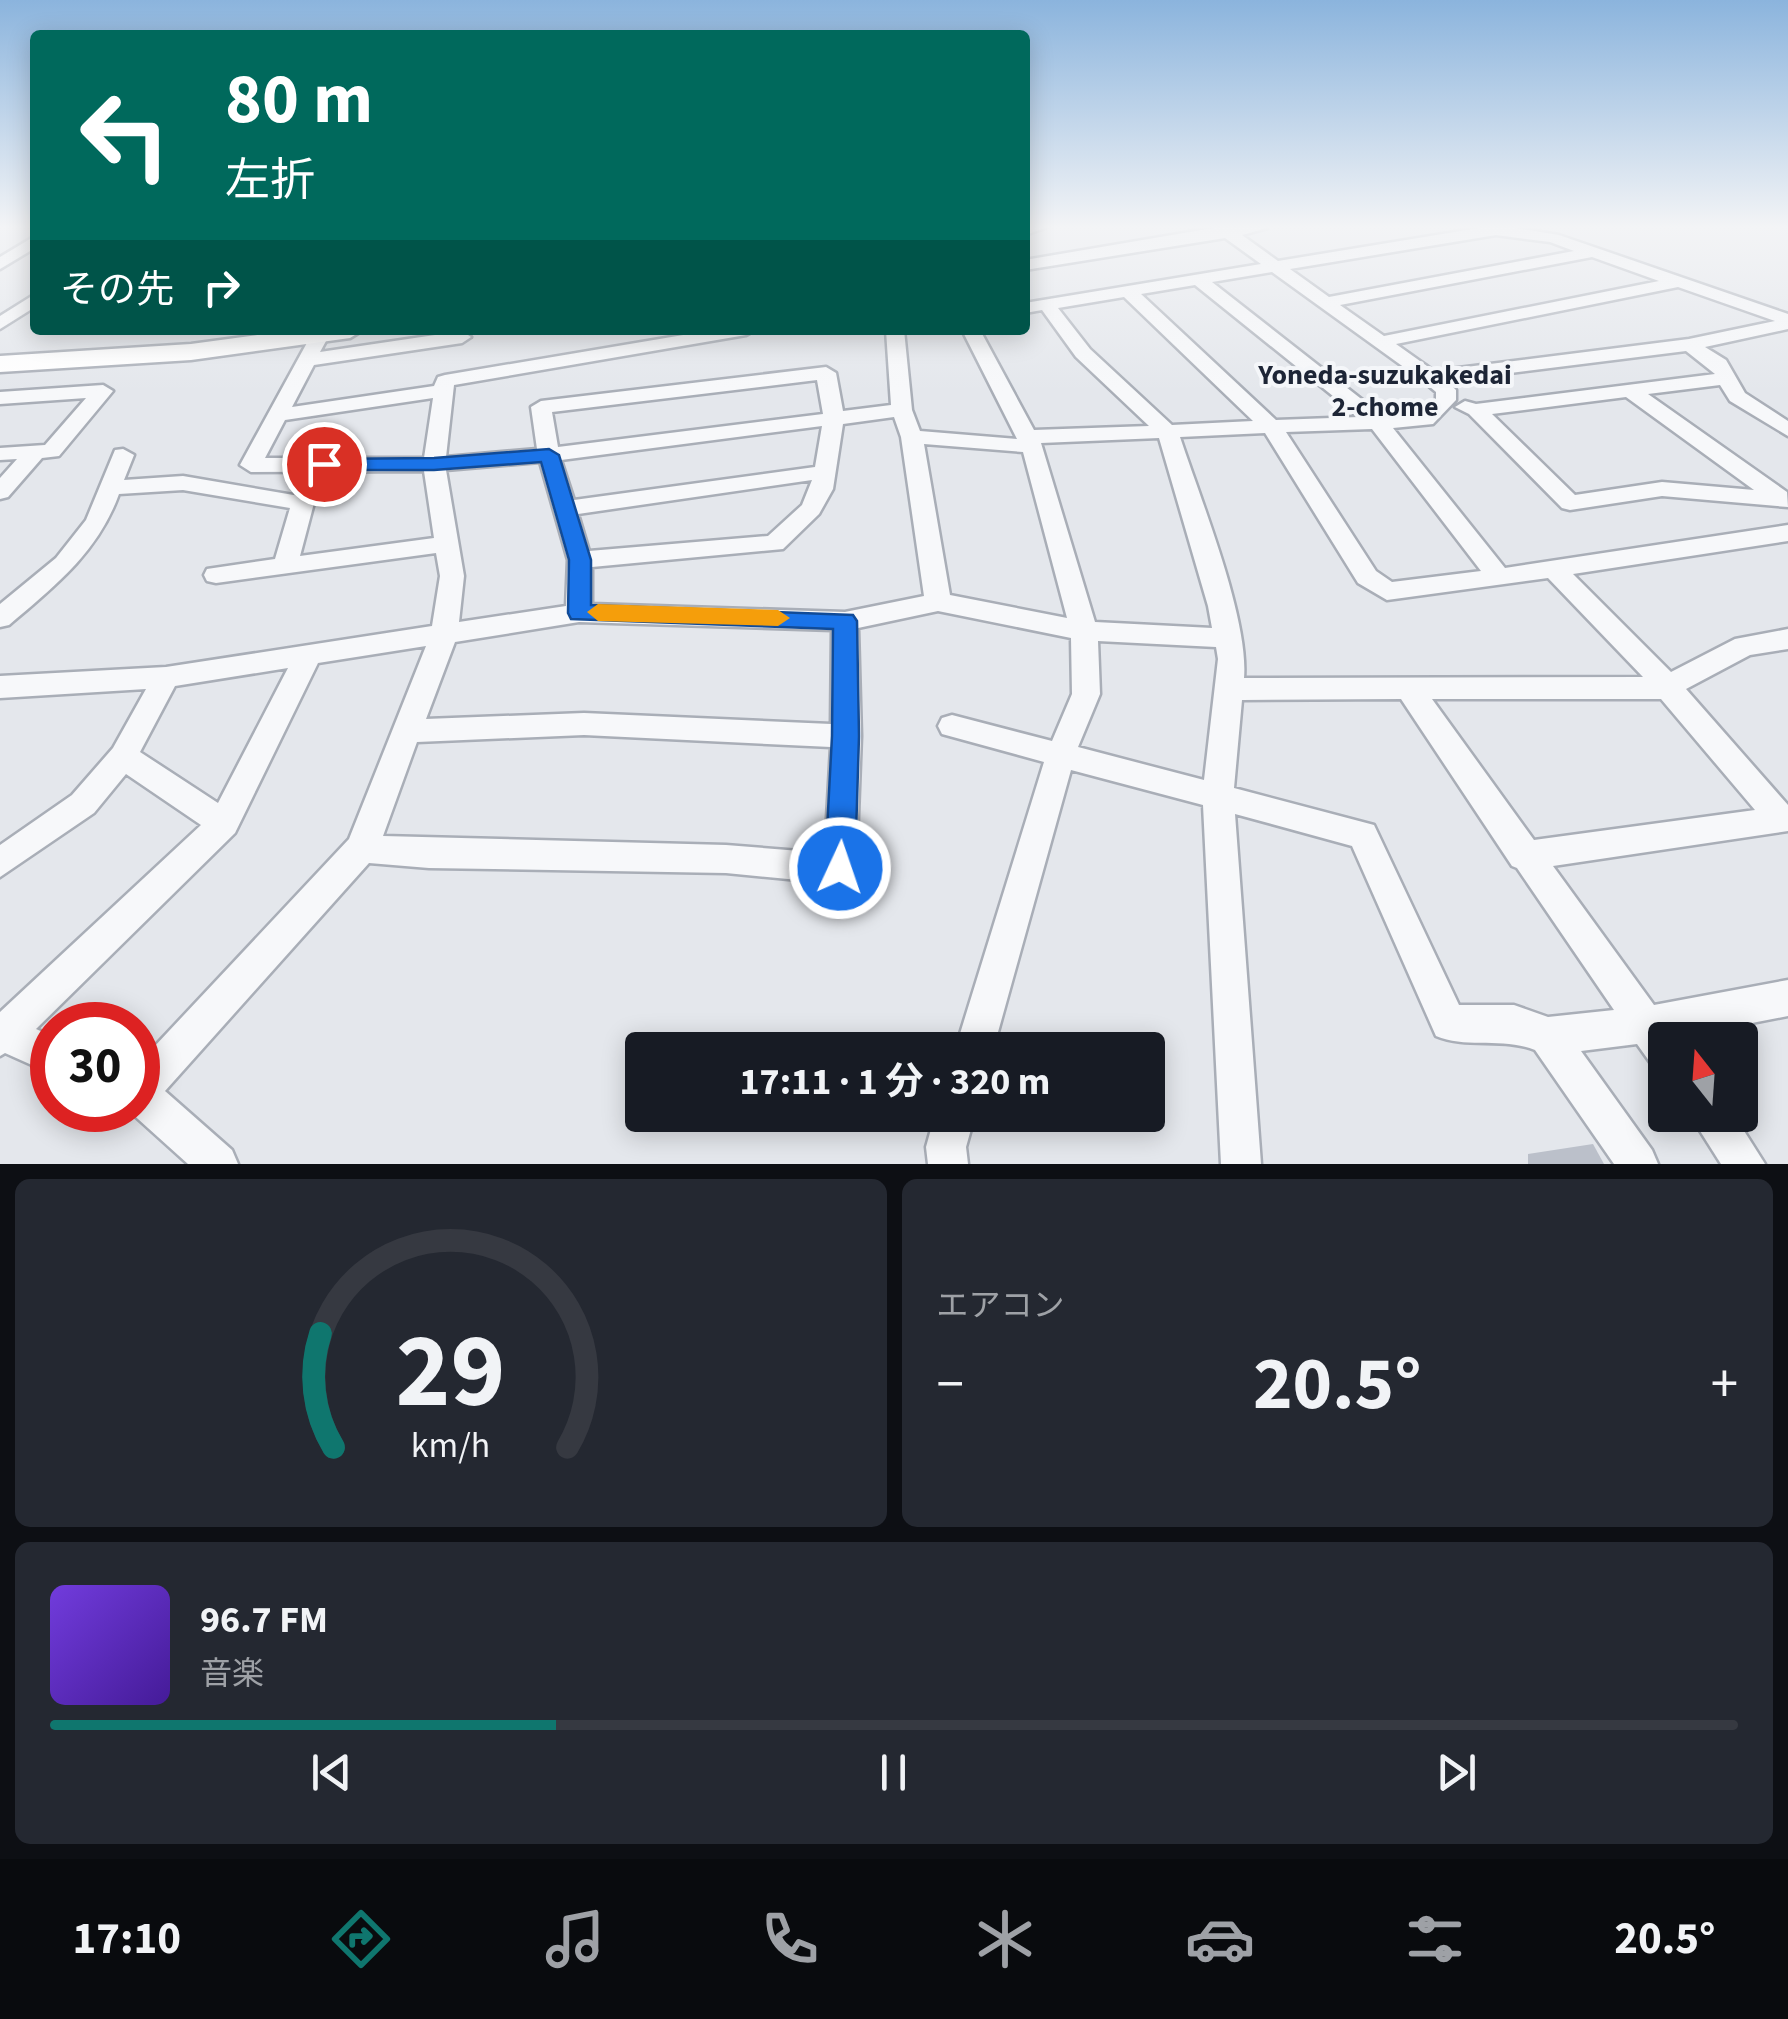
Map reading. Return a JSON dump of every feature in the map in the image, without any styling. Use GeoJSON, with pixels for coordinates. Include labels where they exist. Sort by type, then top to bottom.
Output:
{"type":"FeatureCollection","features":[{"type":"Feature","properties":{"kind":"street"},"geometry":{"type":"LineString","coordinates":[[1030,307],[1179,282]]}},
{"type":"Feature","properties":{"kind":"street"},"geometry":{"type":"LineString","coordinates":[[1202,282],[1378,422],[1499,578]]}},
{"type":"Feature","properties":{"kind":"street"},"geometry":{"type":"LineString","coordinates":[[912,437],[1030,441],[1426,420],[1446,400],[1446,390],[1430,377],[1295,282]]}},
{"type":"Feature","properties":{"kind":"street"},"geometry":{"type":"LineString","coordinates":[[1323,302],[1430,282]]}},
{"type":"Feature","properties":{"kind":"street"},"geometry":{"type":"LineString","coordinates":[[1380,342],[1676,282]]}},
{"type":"Feature","properties":{"kind":"street"},"geometry":{"type":"LineString","coordinates":[[1679,282],[1788,322]]}},
{"type":"Feature","properties":{"kind":"street"},"geometry":{"type":"LineString","coordinates":[[1128,291],[1273,428],[1367,577],[1387,591],[1499,578],[1788,533]]}},
{"type":"Feature","properties":{"kind":"street"},"geometry":{"type":"LineString","coordinates":[[0,325],[30,303]]}},
{"type":"Feature","properties":{"kind":"street"},"geometry":{"type":"LineString","coordinates":[[1047,304],[1083,352],[1168,432],[1227,638],[1232,689],[1222,736],[1218,795],[1241,1164]]}},
{"type":"Feature","properties":{"kind":"street"},"geometry":{"type":"LineString","coordinates":[[1430,377],[1689,345],[1788,322]]}},
{"type":"Feature","properties":{"kind":"street"},"geometry":{"type":"LineString","coordinates":[[0,325],[30,323]]}},
{"type":"Feature","properties":{"kind":"street"},"geometry":{"type":"LineString","coordinates":[[0,364],[191,352],[302,335]]}},
{"type":"Feature","properties":{"kind":"street"},"geometry":{"type":"LineString","coordinates":[[320,335],[251,465],[434,464],[549,455],[902,410]]}},
{"type":"Feature","properties":{"kind":"street"},"geometry":{"type":"LineString","coordinates":[[308,360],[456,335]]}},
{"type":"Feature","properties":{"kind":"street"},"geometry":{"type":"LineString","coordinates":[[160,1068],[362,848],[444,636],[452,576],[434,464],[462,335]]}},
{"type":"Feature","properties":{"kind":"street"},"geometry":{"type":"LineString","coordinates":[[278,414],[453,384],[694,335]]}},
{"type":"Feature","properties":{"kind":"street"},"geometry":{"type":"LineString","coordinates":[[901,335],[902,410],[912,437],[938,602]]}},
{"type":"Feature","properties":{"kind":"street"},"geometry":{"type":"LineString","coordinates":[[975,335],[1030,441],[1084,631],[1086,694],[1061,754],[979,1032]]}},
{"type":"Feature","properties":{"kind":"street"},"geometry":{"type":"LineString","coordinates":[[642,345],[648,392]]}},
{"type":"Feature","properties":{"kind":"street"},"geometry":{"type":"LineString","coordinates":[[1689,345],[1719,364],[1737,397],[1788,430]]}},
{"type":"Feature","properties":{"kind":"street"},"geometry":{"type":"LineString","coordinates":[[580,560],[775,543],[811,510],[822,489],[834,417],[826,374],[540,407],[549,455],[580,560],[580,613]]}},
{"type":"Feature","properties":{"kind":"street"},"geometry":{"type":"LineString","coordinates":[[1446,400],[1476,410],[1726,378]]}},
{"type":"Feature","properties":{"kind":"street"},"geometry":{"type":"LineString","coordinates":[[1628,390],[1786,501]]}},
{"type":"Feature","properties":{"kind":"street"},"geometry":{"type":"LineString","coordinates":[[0,398],[103,391],[51,452],[0,454]]}},
{"type":"Feature","properties":{"kind":"street"},"geometry":{"type":"LineString","coordinates":[[1476,410],[1570,502],[1662,489],[1786,501]]}},
{"type":"Feature","properties":{"kind":"street"},"geometry":{"type":"LineString","coordinates":[[0,492],[36,452]]}},
{"type":"Feature","properties":{"kind":"street"},"geometry":{"type":"LineString","coordinates":[[0,618],[65,564],[97,522],[123,455]]}},
{"type":"Feature","properties":{"kind":"street"},"geometry":{"type":"LineString","coordinates":[[564,509],[825,472]]}},
{"type":"Feature","properties":{"kind":"street"},"geometry":{"type":"LineString","coordinates":[[109,488],[184,484],[303,503],[285,566]]}},
{"type":"Feature","properties":{"kind":"street"},"geometry":{"type":"LineString","coordinates":[[216,574],[448,544]]}},
{"type":"Feature","properties":{"kind":"street"},"geometry":{"type":"LineString","coordinates":[[1554,569],[1615,625],[1665,688],[1785,822]]}},
{"type":"Feature","properties":{"kind":"street"},"geometry":{"type":"LineString","coordinates":[[0,687],[166,677],[580,613],[845,621],[938,602],[1084,631],[1227,638]]}},
{"type":"Feature","properties":{"kind":"street"},"geometry":{"type":"LineString","coordinates":[[362,848],[429,854],[726,859],[840,868],[846,736],[845,621]]}},
{"type":"Feature","properties":{"kind":"street"},"geometry":{"type":"LineString","coordinates":[[1232,689],[1665,688],[1744,646],[1788,640]]}},
{"type":"Feature","properties":{"kind":"street"},"geometry":{"type":"LineString","coordinates":[[30,1046],[2,1035],[224,823],[308,656]]}},
{"type":"Feature","properties":{"kind":"street"},"geometry":{"type":"LineString","coordinates":[[0,863],[83,804],[123,756],[166,677]]}},
{"type":"Feature","properties":{"kind":"street"},"geometry":{"type":"LineString","coordinates":[[1408,686],[1648,1029]]}},
{"type":"Feature","properties":{"kind":"street"},"geometry":{"type":"LineString","coordinates":[[408,730],[584,724],[846,736]]}},
{"type":"Feature","properties":{"kind":"street"},"geometry":{"type":"LineString","coordinates":[[952,726],[1363,835],[1449,1023],[1514,1023],[1548,1036],[1648,1039]]}},
{"type":"Feature","properties":{"kind":"street"},"geometry":{"type":"LineString","coordinates":[[123,756],[224,823]]}},
{"type":"Feature","properties":{"kind":"street"},"geometry":{"type":"LineString","coordinates":[[1524,856],[1785,822]]}},
{"type":"Feature","properties":{"kind":"street"},"geometry":{"type":"LineString","coordinates":[[1710,1022],[1788,998]]}},
{"type":"Feature","properties":{"kind":"street"},"geometry":{"type":"LineString","coordinates":[[1548,1036],[1638,1164]]}},
{"type":"Feature","properties":{"kind":"street"},"geometry":{"type":"LineString","coordinates":[[160,1117],[197,1158]]}},
{"type":"Feature","properties":{"kind":"street"},"geometry":{"type":"LineString","coordinates":[[948,1164],[946,1147],[950,1132]]}},
{"type":"Feature","properties":{"kind":"street"},"geometry":{"type":"LineString","coordinates":[[1722,1132],[1745,1164]]}},
{"type":"Feature","properties":{"kind":"building"},"geometry":{"type":"Polygon","coordinates":[[[1593,1144],[1604,1164],[1528,1164],[1528,1154],[1593,1144]]]}},
{"type":"Feature","properties":{"kind":"slow traffic"},"geometry":{"type":"LineString","coordinates":[[598,612],[778,618]]}},
{"type":"Feature","properties":{"kind":"district","name":"Yoneda-suzukakedai 2-chome"},"geometry":{"type":"Point","coordinates":[1385,391]}},
{"type":"Feature","properties":{"kind":"route"},"geometry":{"type":"LineString","coordinates":[[324,464],[434,464],[549,455],[580,560],[580,613],[845,621],[846,736],[840,868]]}}]}
